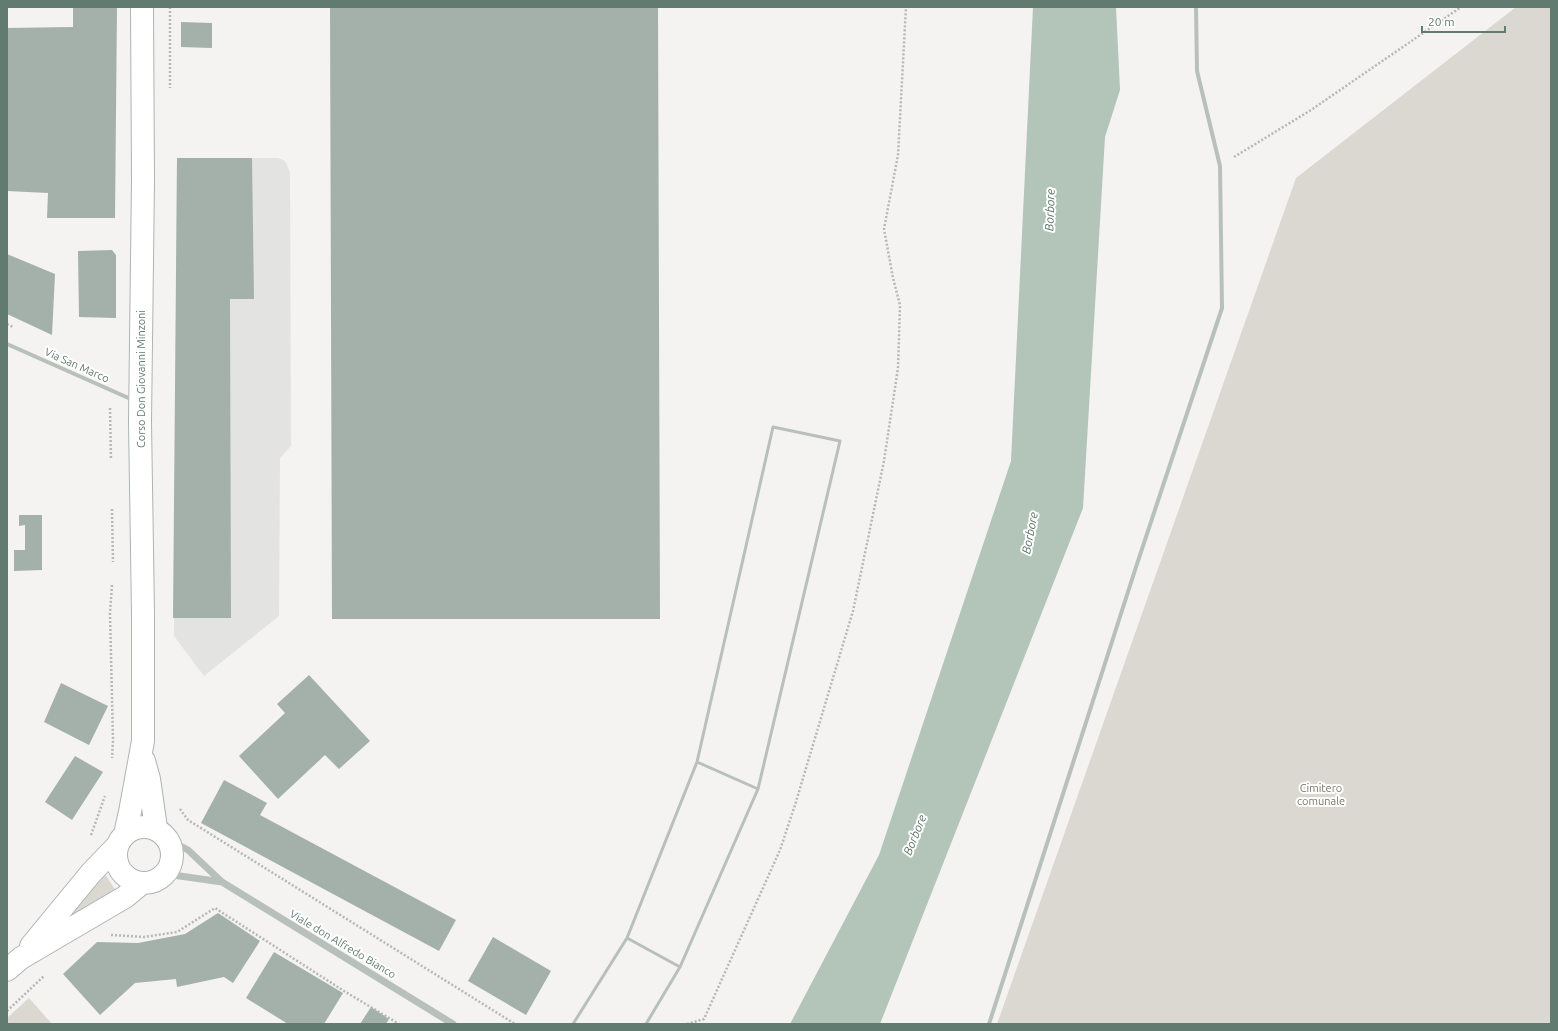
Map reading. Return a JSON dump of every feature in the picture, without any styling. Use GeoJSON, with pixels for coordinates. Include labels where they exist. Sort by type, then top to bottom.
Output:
{"type":"FeatureCollection","features":[{"type":"Feature","properties":{"kind":"main road","name":"Corso Don Giovanni Minzoni"},"geometry":{"type":"LineString","coordinates":[[142,7],[143,180],[140,403],[143,613],[142,752],[121,840],[116,854],[117,862],[127,877],[142,883]]}},
{"type":"Feature","properties":{"kind":"main road","name":"Corso Don Giovanni Minzoni"},"geometry":{"type":"LineString","coordinates":[[142,752],[162,834],[173,848],[173,858],[166,874]]}},
{"type":"Feature","properties":{"kind":"main road"},"geometry":{"type":"LineString","coordinates":[[14,964],[91,873],[132,829],[140,826],[148,826],[162,834]]}},
{"type":"Feature","properties":{"kind":"main road"},"geometry":{"type":"LineString","coordinates":[[14,964],[125,897],[142,883],[151,882],[166,874]]}},
{"type":"Feature","properties":{"kind":"street"},"geometry":{"type":"LineString","coordinates":[[989,1024],[1138,560],[1222,308],[1220,166],[1197,71],[1196,7]]}},
{"type":"Feature","properties":{"kind":"street","name":"Via San Marco"},"geometry":{"type":"LineString","coordinates":[[7,344],[140,403]]}},
{"type":"Feature","properties":{"kind":"street","name":"Viale don Alfredo Bianco"},"geometry":{"type":"LineString","coordinates":[[162,834],[188,850],[222,882],[453,1024]]}},
{"type":"Feature","properties":{"kind":"street","name":"Viale don Alfredo Bianco"},"geometry":{"type":"LineString","coordinates":[[166,874],[222,882]]}},
{"type":"Feature","properties":{"kind":"lane"},"geometry":{"type":"LineString","coordinates":[[573,1024],[627,938],[696,762],[773,427],[840,441],[758,789],[680,967],[646,1024]]}},
{"type":"Feature","properties":{"kind":"lane"},"geometry":{"type":"LineString","coordinates":[[696,762],[758,789]]}},
{"type":"Feature","properties":{"kind":"lane"},"geometry":{"type":"LineString","coordinates":[[627,938],[680,967]]}},
{"type":"Feature","properties":{"kind":"path"},"geometry":{"type":"LineString","coordinates":[[170,7],[170,95]]}},
{"type":"Feature","properties":{"kind":"path"},"geometry":{"type":"LineString","coordinates":[[687,1024],[704,1019],[780,850],[853,610],[884,461],[898,368],[900,304],[893,278],[884,229],[898,155],[906,7]]}},
{"type":"Feature","properties":{"kind":"path"},"geometry":{"type":"LineString","coordinates":[[1220,166],[1311,110],[1461,7]]}},
{"type":"Feature","properties":{"kind":"path"},"geometry":{"type":"LineString","coordinates":[[110,408],[111,460]]}},
{"type":"Feature","properties":{"kind":"path"},"geometry":{"type":"LineString","coordinates":[[112,509],[113,562]]}},
{"type":"Feature","properties":{"kind":"path"},"geometry":{"type":"LineString","coordinates":[[112,584],[110,613],[113,740],[112,761]]}},
{"type":"Feature","properties":{"kind":"path"},"geometry":{"type":"LineString","coordinates":[[88,840],[107,791]]}},
{"type":"Feature","properties":{"kind":"path"},"geometry":{"type":"LineString","coordinates":[[179,808],[188,820],[515,1024]]}},
{"type":"Feature","properties":{"kind":"path"},"geometry":{"type":"LineString","coordinates":[[110,935],[144,937],[178,932],[215,908],[344,991],[399,1024]]}},
{"type":"Feature","properties":{"kind":"path"},"geometry":{"type":"LineString","coordinates":[[7,1011],[47,973]]}},
{"type":"Feature","properties":{"kind":"shaded area"},"geometry":{"type":"Polygon","coordinates":[[[177,158],[278,158],[285,161],[290,172],[291,446],[280,458],[279,616],[204,676],[174,636],[177,158]]]}},
{"type":"Feature","properties":{"kind":"green space","name":"Cimitero comunale"},"geometry":{"type":"Polygon","coordinates":[[[1516,7],[1551,7],[1551,1024],[997,1024],[1296,178],[1516,7]]]}},
{"type":"Feature","properties":{"kind":"green space"},"geometry":{"type":"Polygon","coordinates":[[[103,871],[116,891],[64,922],[103,871]]]}},
{"type":"Feature","properties":{"kind":"green space"},"geometry":{"type":"Polygon","coordinates":[[[29,998],[52,1024],[7,1024],[7,1018],[29,998]]]}},
{"type":"Feature","properties":{"kind":"water","name":"Borbore"},"geometry":{"type":"Polygon","coordinates":[[[1033,7],[1116,7],[1120,90],[1105,137],[1083,508],[880,1024],[790,1024],[879,855],[1011,461],[1033,7]]]}},
{"type":"Feature","properties":{"kind":"building"},"geometry":{"type":"Polygon","coordinates":[[[73,7],[117,7],[115,218],[47,218],[48,193],[7,191],[7,28],[73,27],[73,7]]]}},
{"type":"Feature","properties":{"kind":"building"},"geometry":{"type":"Polygon","coordinates":[[[330,7],[658,7],[660,619],[332,619],[330,7]]]}},
{"type":"Feature","properties":{"kind":"building"},"geometry":{"type":"Polygon","coordinates":[[[181,22],[212,23],[212,48],[181,47],[181,22]]]}},
{"type":"Feature","properties":{"kind":"building"},"geometry":{"type":"Polygon","coordinates":[[[177,158],[252,158],[254,299],[230,299],[231,618],[173,618],[177,158]]]}},
{"type":"Feature","properties":{"kind":"building"},"geometry":{"type":"Polygon","coordinates":[[[112,250],[116,255],[116,318],[79,317],[78,251],[112,250]]]}},
{"type":"Feature","properties":{"kind":"building"},"geometry":{"type":"Polygon","coordinates":[[[7,254],[55,274],[52,335],[7,314],[7,254]]]}},
{"type":"Feature","properties":{"kind":"building"},"geometry":{"type":"Polygon","coordinates":[[[19,515],[42,515],[42,570],[14,571],[14,550],[25,550],[25,525],[19,526],[19,515]]]}},
{"type":"Feature","properties":{"kind":"building"},"geometry":{"type":"Polygon","coordinates":[[[309,675],[370,741],[339,769],[325,755],[278,799],[239,756],[285,713],[277,704],[309,675]]]}},
{"type":"Feature","properties":{"kind":"building"},"geometry":{"type":"Polygon","coordinates":[[[61,683],[108,706],[89,745],[44,722],[61,683]]]}},
{"type":"Feature","properties":{"kind":"building"},"geometry":{"type":"Polygon","coordinates":[[[75,756],[103,772],[72,820],[45,802],[75,756]]]}},
{"type":"Feature","properties":{"kind":"building"},"geometry":{"type":"Polygon","coordinates":[[[224,780],[267,803],[260,815],[456,920],[439,951],[201,823],[224,780]]]}},
{"type":"Feature","properties":{"kind":"building"},"geometry":{"type":"Polygon","coordinates":[[[218,913],[260,941],[233,983],[224,977],[177,987],[176,979],[135,983],[100,1015],[63,974],[97,942],[138,943],[185,934],[218,913]]]}},
{"type":"Feature","properties":{"kind":"building"},"geometry":{"type":"Polygon","coordinates":[[[493,937],[551,971],[526,1015],[468,981],[493,937]]]}},
{"type":"Feature","properties":{"kind":"building"},"geometry":{"type":"Polygon","coordinates":[[[274,952],[343,993],[324,1024],[288,1024],[246,998],[274,952]]]}},
{"type":"Feature","properties":{"kind":"building"},"geometry":{"type":"Polygon","coordinates":[[[371,1007],[389,1019],[386,1024],[360,1024],[371,1007]]]}}]}
